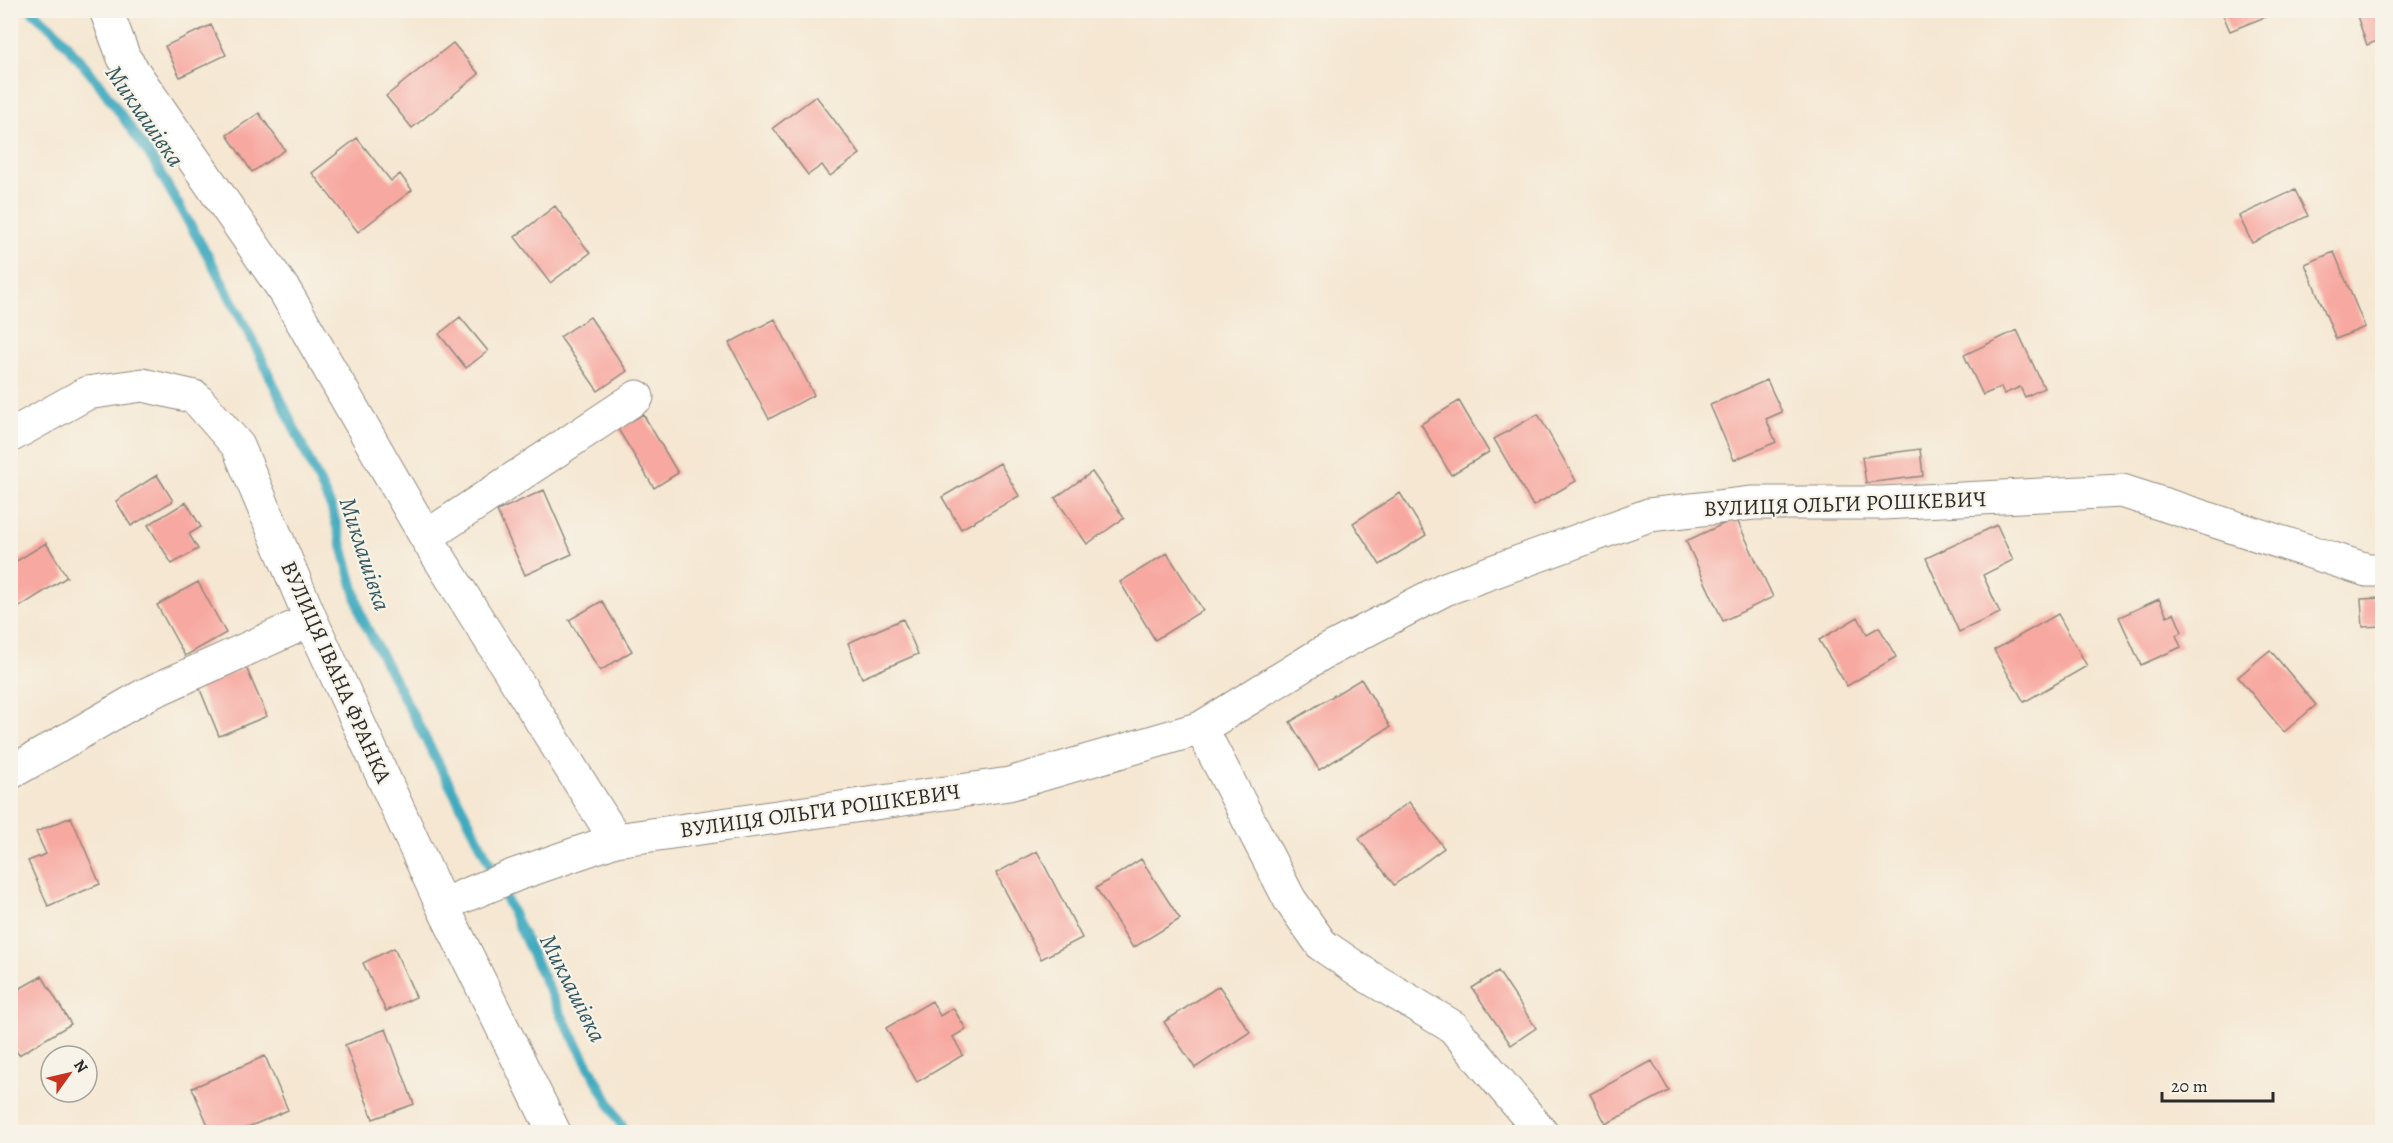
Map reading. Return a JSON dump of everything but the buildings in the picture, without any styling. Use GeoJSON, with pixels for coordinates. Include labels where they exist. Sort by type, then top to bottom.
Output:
{"type":"FeatureCollection","features":[{"type":"Feature","properties":{"kind":"street"},"geometry":{"type":"LineString","coordinates":[[106,10],[124,58],[286,293],[426,537],[616,840]]}},
{"type":"Feature","properties":{"kind":"street","name":"ВУЛИЦЯ ІВАНА ФРАНКА"},"geometry":{"type":"LineString","coordinates":[[10,436],[87,393],[143,385],[195,397],[238,446],[311,620],[456,900],[554,1132]]}},
{"type":"Feature","properties":{"kind":"street"},"geometry":{"type":"LineString","coordinates":[[426,537],[637,397]]}},
{"type":"Feature","properties":{"kind":"street","name":"ВУЛИЦЯ ОЛЬГИ РОШКЕВИЧ"},"geometry":{"type":"LineString","coordinates":[[456,900],[515,875],[616,840],[1009,784],[1202,728],[1321,654],[1445,589],[1649,515],[1753,503],[1881,503],[2122,491],[2367,570],[2382,570]]}},
{"type":"Feature","properties":{"kind":"street"},"geometry":{"type":"LineString","coordinates":[[10,773],[145,695],[311,620]]}},
{"type":"Feature","properties":{"kind":"street"},"geometry":{"type":"LineString","coordinates":[[1202,728],[1290,900],[1322,945],[1368,977],[1453,1027],[1541,1132]]}},
{"type":"Feature","properties":{"kind":"waterway","name":"Миклашівка"},"geometry":{"type":"LineString","coordinates":[[31,10],[56,32],[100,85],[151,157],[212,263],[257,349],[332,509],[362,618],[475,833],[561,1015],[625,1132]]}}]}
